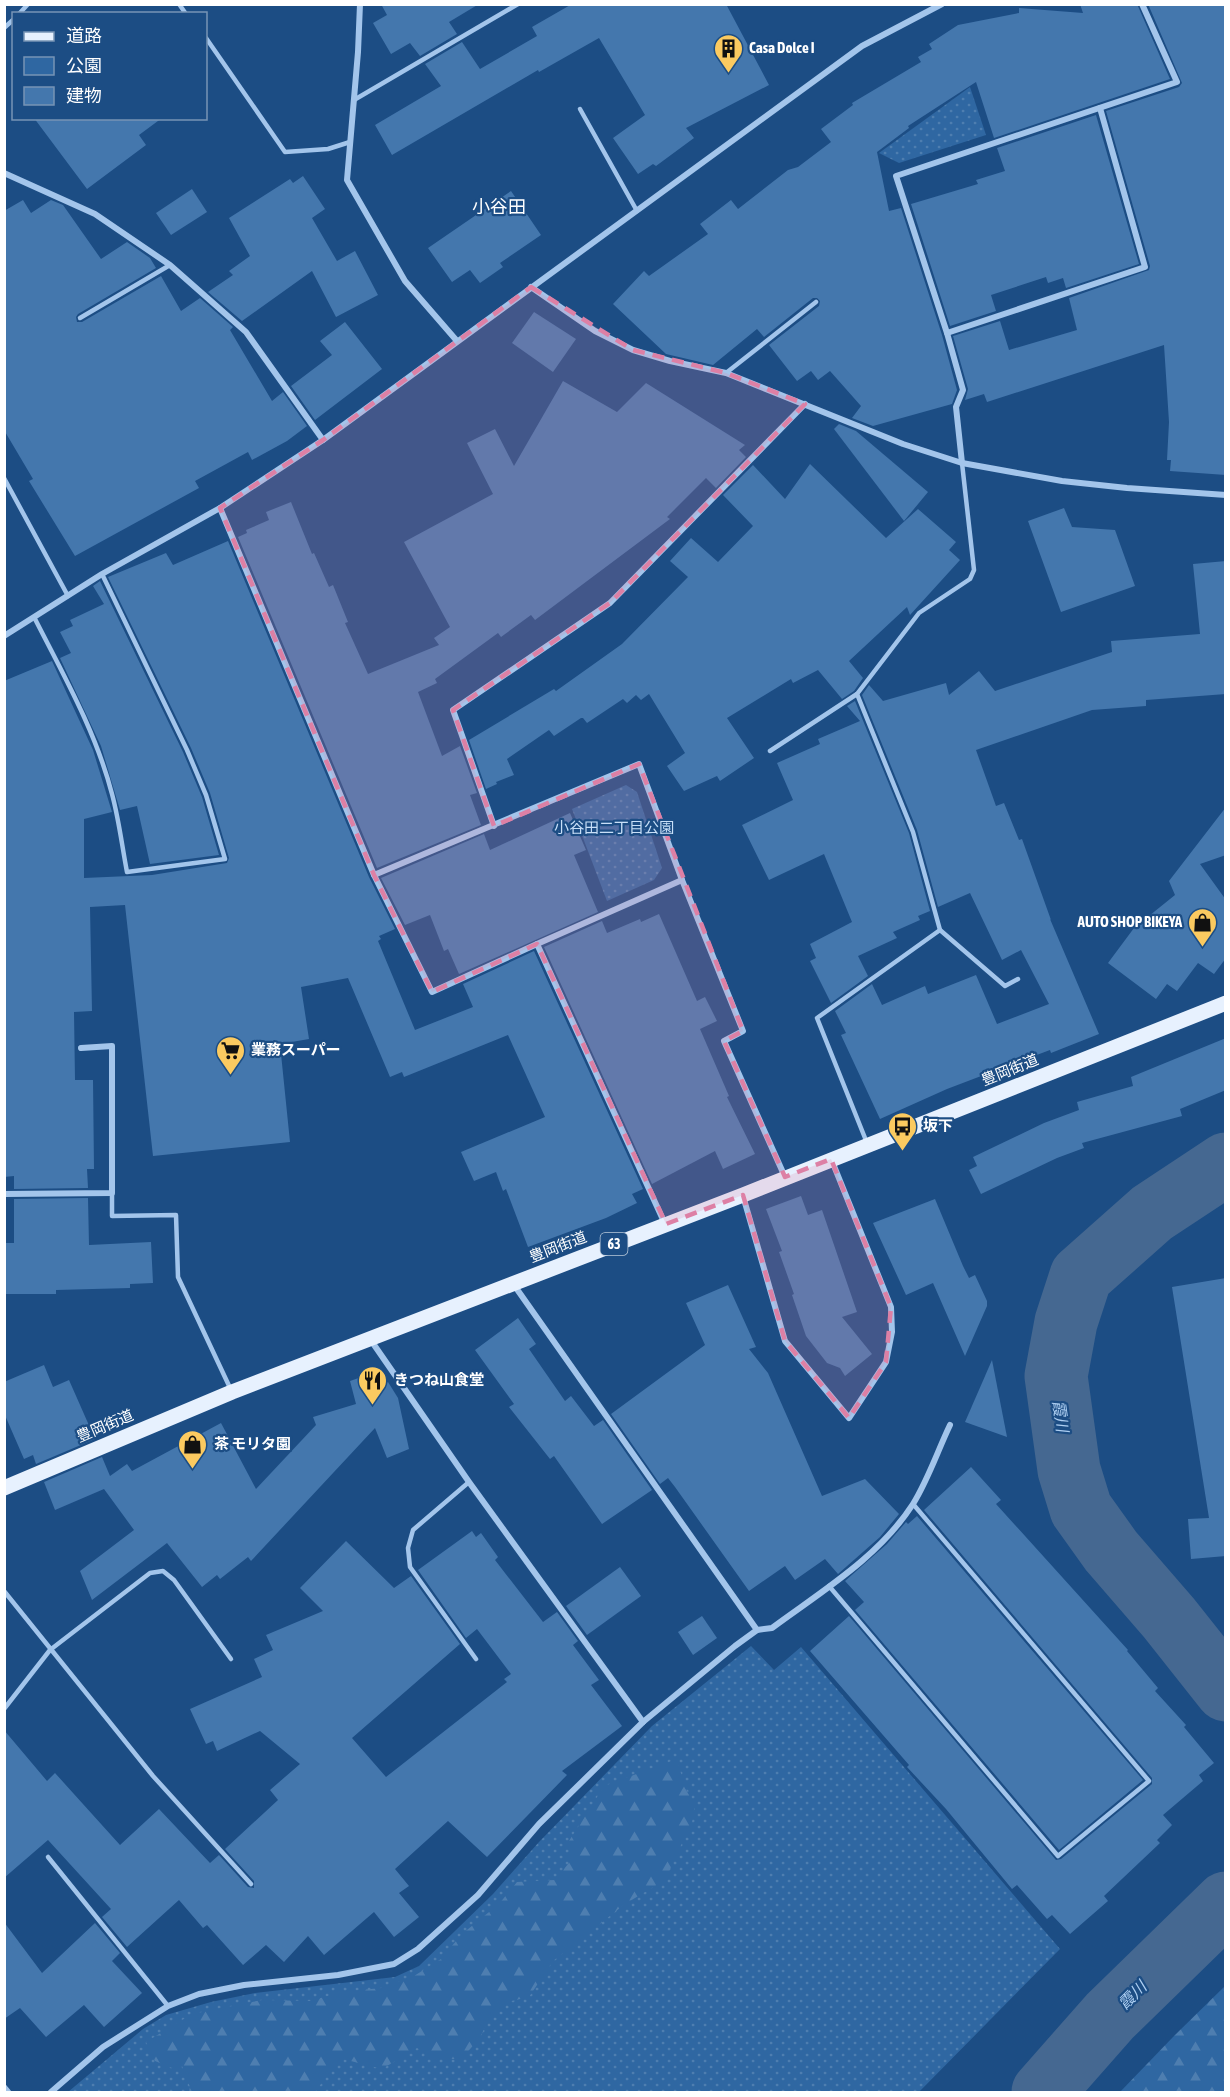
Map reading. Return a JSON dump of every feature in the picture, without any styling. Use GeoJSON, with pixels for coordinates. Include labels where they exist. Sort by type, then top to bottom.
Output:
{"type":"FeatureCollection","features":[{"type":"Feature","properties":{"kind":"main road","name":"豊岡街道"},"geometry":{"type":"LineString","coordinates":[[4,1488],[232,1392],[743,1195],[1226,1003]]}},
{"type":"Feature","properties":{"kind":"street"},"geometry":{"type":"LineString","coordinates":[[360,4],[347,180],[405,282],[457,341]]}},
{"type":"Feature","properties":{"kind":"street"},"geometry":{"type":"LineString","coordinates":[[4,636],[102,574],[220,508],[323,440],[862,46],[942,4]]}},
{"type":"Feature","properties":{"kind":"street"},"geometry":{"type":"LineString","coordinates":[[962,463],[956,407],[963,390],[896,176],[1177,82],[1142,4]]}},
{"type":"Feature","properties":{"kind":"street"},"geometry":{"type":"LineString","coordinates":[[947,333],[1145,267],[1100,108]]}},
{"type":"Feature","properties":{"kind":"street"},"geometry":{"type":"LineString","coordinates":[[4,173],[94,214],[170,265],[246,332],[323,440]]}},
{"type":"Feature","properties":{"kind":"street"},"geometry":{"type":"LineString","coordinates":[[531,287],[595,331],[633,350],[670,362],[726,373],[903,444],[962,463],[1062,481],[1226,495]]}},
{"type":"Feature","properties":{"kind":"street"},"geometry":{"type":"LineString","coordinates":[[494,826],[453,710],[610,603],[805,404]]}},
{"type":"Feature","properties":{"kind":"street"},"geometry":{"type":"LineString","coordinates":[[220,508],[374,875],[432,992],[682,880]]}},
{"type":"Feature","properties":{"kind":"street"},"geometry":{"type":"LineString","coordinates":[[374,875],[639,764],[682,880],[743,1031],[724,1041],[785,1177]]}},
{"type":"Feature","properties":{"kind":"street"},"geometry":{"type":"LineString","coordinates":[[537,944],[666,1224]]}},
{"type":"Feature","properties":{"kind":"street"},"geometry":{"type":"LineString","coordinates":[[4,1194],[112,1193],[112,1046],[81,1048]]}},
{"type":"Feature","properties":{"kind":"street"},"geometry":{"type":"LineString","coordinates":[[743,1195],[785,1341],[849,1419],[886,1362],[892,1332],[891,1307],[831,1159]]}},
{"type":"Feature","properties":{"kind":"street"},"geometry":{"type":"LineString","coordinates":[[513,1284],[757,1630]]}},
{"type":"Feature","properties":{"kind":"street"},"geometry":{"type":"LineString","coordinates":[[370,1339],[469,1482],[642,1722]]}},
{"type":"Feature","properties":{"kind":"street"},"geometry":{"type":"LineString","coordinates":[[51,2092],[103,2047],[168,2006],[199,1994],[244,1985],[338,1975],[394,1964],[418,1949],[478,1895],[539,1824],[642,1722],[735,1646],[757,1630],[772,1628],[879,1545],[913,1504],[950,1425]]}},
{"type":"Feature","properties":{"kind":"lane"},"geometry":{"type":"LineString","coordinates":[[354,100],[518,4]]}},
{"type":"Feature","properties":{"kind":"lane"},"geometry":{"type":"LineString","coordinates":[[207,39],[285,152],[328,149],[350,142]]}},
{"type":"Feature","properties":{"kind":"lane"},"geometry":{"type":"LineString","coordinates":[[580,109],[637,211]]}},
{"type":"Feature","properties":{"kind":"lane"},"geometry":{"type":"LineString","coordinates":[[81,318],[170,265]]}},
{"type":"Feature","properties":{"kind":"lane"},"geometry":{"type":"LineString","coordinates":[[726,373],[816,302]]}},
{"type":"Feature","properties":{"kind":"lane"},"geometry":{"type":"LineString","coordinates":[[770,751],[857,694],[919,613],[970,579],[974,570],[962,463]]}},
{"type":"Feature","properties":{"kind":"lane"},"geometry":{"type":"LineString","coordinates":[[4,477],[68,596]]}},
{"type":"Feature","properties":{"kind":"lane"},"geometry":{"type":"LineString","coordinates":[[34,616],[95,743],[112,795],[127,872],[225,859],[206,795],[187,750],[102,574]]}},
{"type":"Feature","properties":{"kind":"lane"},"geometry":{"type":"LineString","coordinates":[[857,694],[913,832],[940,930],[1005,986],[1018,979]]}},
{"type":"Feature","properties":{"kind":"lane"},"geometry":{"type":"LineString","coordinates":[[868,1146],[817,1018],[940,930]]}},
{"type":"Feature","properties":{"kind":"lane"},"geometry":{"type":"LineString","coordinates":[[112,1193],[112,1216],[176,1215],[178,1277],[232,1392]]}},
{"type":"Feature","properties":{"kind":"lane"},"geometry":{"type":"LineString","coordinates":[[469,1482],[413,1530],[408,1548],[410,1567],[476,1659]]}},
{"type":"Feature","properties":{"kind":"lane"},"geometry":{"type":"LineString","coordinates":[[829,1586],[1058,1856],[1149,1781],[913,1504]]}},
{"type":"Feature","properties":{"kind":"lane"},"geometry":{"type":"LineString","coordinates":[[4,1709],[50,1650],[150,1573],[163,1571],[174,1580],[231,1659]]}},
{"type":"Feature","properties":{"kind":"lane"},"geometry":{"type":"LineString","coordinates":[[4,1591],[153,1776],[251,1884]]}},
{"type":"Feature","properties":{"kind":"lane"},"geometry":{"type":"LineString","coordinates":[[48,1857],[168,2006]]}},
{"type":"Feature","properties":{"kind":"lane"},"geometry":{"type":"LineString","coordinates":[[4,2086],[9,2092]]}},
{"type":"Feature","properties":{"kind":"highlighted area"},"geometry":{"type":"Polygon","coordinates":[[[531,287],[633,350],[726,373],[805,404],[610,603],[453,710],[494,826],[639,764],[743,1031],[724,1041],[785,1177],[831,1159],[891,1307],[886,1362],[849,1418],[785,1341],[743,1195],[666,1224],[537,944],[432,992],[374,875],[220,508],[323,440],[531,287]]]}},
{"type":"Feature","properties":{"kind":"green space"},"geometry":{"type":"Polygon","coordinates":[[[970,87],[986,135],[899,163],[879,153],[970,87]]]}},
{"type":"Feature","properties":{"kind":"green space","name":"小谷田二丁目公園"},"geometry":{"type":"Polygon","coordinates":[[[626,785],[637,792],[662,868],[654,880],[607,901],[572,809],[626,785]]]}},
{"type":"Feature","properties":{"kind":"green space"},"geometry":{"type":"Polygon","coordinates":[[[751,1646],[774,1670],[801,1647],[1060,1949],[919,2092],[68,2092],[143,2029],[166,2015],[211,2002],[255,1993],[395,1977],[419,1966],[493,1894],[539,1842],[652,1726],[751,1646]]]}},
{"type":"Feature","properties":{"kind":"green space"},"geometry":{"type":"Polygon","coordinates":[[[677,1759],[685,1788],[695,1803],[691,1829],[665,1880],[625,1904],[553,1961],[529,1997],[507,2002],[491,2014],[480,2038],[461,2059],[438,2059],[417,2048],[382,2069],[343,2059],[315,2092],[189,2092],[190,2087],[182,2066],[172,2068],[155,2061],[146,2042],[192,2014],[262,2000],[310,2001],[342,1992],[381,1988],[414,1976],[441,1959],[462,1934],[499,1904],[517,1882],[554,1880],[569,1863],[569,1841],[604,1786],[677,1759]]]}},
{"type":"Feature","properties":{"kind":"green space"},"geometry":{"type":"Polygon","coordinates":[[[1225,1986],[1225,2092],[1120,2092],[1174,2036],[1225,1986]]]}},
{"type":"Feature","properties":{"kind":"building"},"geometry":{"type":"Polygon","coordinates":[[[381,4],[479,4],[449,22],[457,34],[420,56],[410,43],[391,54],[373,23],[387,15],[381,4]]]}},
{"type":"Feature","properties":{"kind":"building"},"geometry":{"type":"Polygon","coordinates":[[[572,4],[726,4],[769,85],[686,128],[694,138],[656,166],[653,164],[638,174],[613,138],[645,115],[599,38],[539,72],[538,70],[392,155],[375,125],[441,86],[425,64],[462,42],[480,69],[537,36],[532,27],[572,4]]]}},
{"type":"Feature","properties":{"kind":"building"},"geometry":{"type":"Polygon","coordinates":[[[1080,4],[1137,4],[1170,79],[994,138],[976,82],[908,126],[909,128],[877,152],[889,211],[901,208],[942,335],[957,390],[952,404],[873,426],[852,418],[861,406],[830,371],[818,380],[811,371],[797,381],[769,345],[819,306],[820,301],[817,298],[813,298],[764,337],[757,329],[713,365],[666,354],[613,304],[644,271],[649,276],[708,234],[700,224],[731,200],[738,209],[788,170],[798,167],[831,142],[821,129],[853,105],[852,103],[921,62],[918,57],[932,49],[929,44],[958,25],[1019,13],[1019,8],[1083,13],[1080,4]]]}},
{"type":"Feature","properties":{"kind":"building"},"geometry":{"type":"Polygon","coordinates":[[[1148,4],[1226,4],[1226,475],[1170,471],[1171,460],[1167,460],[1169,422],[1164,345],[987,402],[984,394],[965,400],[968,389],[953,336],[1000,321],[1009,350],[1077,330],[1069,298],[1149,270],[1150,266],[1106,111],[1179,87],[1182,83],[1148,4]]]}},
{"type":"Feature","properties":{"kind":"building"},"geometry":{"type":"Polygon","coordinates":[[[1096,115],[1139,264],[1066,288],[1063,278],[1048,283],[1046,277],[991,295],[996,311],[950,326],[911,204],[978,184],[976,180],[1005,171],[997,148],[1096,115]]]}},
{"type":"Feature","properties":{"kind":"building"},"geometry":{"type":"Polygon","coordinates":[[[35,120],[159,120],[139,135],[146,145],[87,189],[35,120]]]}},
{"type":"Feature","properties":{"kind":"building"},"geometry":{"type":"Polygon","coordinates":[[[303,176],[325,209],[312,218],[337,261],[355,251],[378,295],[336,317],[312,271],[242,321],[208,292],[233,275],[229,271],[250,256],[229,218],[290,179],[293,183],[303,176]]]}},
{"type":"Feature","properties":{"kind":"building"},"geometry":{"type":"Polygon","coordinates":[[[192,189],[207,212],[171,235],[156,213],[192,189]]]}},
{"type":"Feature","properties":{"kind":"building"},"geometry":{"type":"Polygon","coordinates":[[[511,191],[541,235],[500,263],[503,267],[480,283],[470,270],[452,282],[428,248],[511,191]]]}},
{"type":"Feature","properties":{"kind":"building"},"geometry":{"type":"Polygon","coordinates":[[[23,200],[31,213],[51,200],[63,205],[101,259],[127,242],[150,258],[156,268],[78,314],[77,322],[82,322],[161,276],[181,311],[200,298],[233,327],[230,330],[272,401],[283,392],[307,426],[287,441],[252,460],[248,452],[195,481],[199,488],[75,556],[29,481],[33,479],[4,430],[4,211],[23,200]]]}},
{"type":"Feature","properties":{"kind":"building"},"geometry":{"type":"Polygon","coordinates":[[[534,312],[576,339],[553,372],[512,343],[534,312]]]}},
{"type":"Feature","properties":{"kind":"building"},"geometry":{"type":"Polygon","coordinates":[[[345,322],[382,369],[315,420],[291,386],[332,355],[320,341],[345,322]]]}},
{"type":"Feature","properties":{"kind":"building"},"geometry":{"type":"Polygon","coordinates":[[[563,381],[617,412],[646,383],[745,445],[739,450],[746,457],[716,488],[706,478],[667,517],[670,519],[535,620],[531,615],[501,637],[498,633],[435,679],[437,683],[418,692],[442,756],[460,746],[477,793],[470,795],[481,825],[377,868],[238,537],[247,533],[246,530],[269,520],[266,512],[291,502],[312,554],[314,553],[329,587],[333,585],[348,622],[345,623],[368,674],[439,645],[434,638],[450,627],[404,542],[493,494],[467,443],[495,429],[514,466],[563,381]]]}},
{"type":"Feature","properties":{"kind":"building"},"geometry":{"type":"Polygon","coordinates":[[[839,424],[856,431],[928,492],[904,521],[834,429],[839,424]]]}},
{"type":"Feature","properties":{"kind":"building"},"geometry":{"type":"Polygon","coordinates":[[[810,464],[886,538],[918,509],[956,542],[949,550],[960,560],[910,615],[907,607],[849,661],[863,678],[854,691],[842,699],[818,670],[793,683],[791,679],[727,718],[754,758],[720,781],[717,776],[684,791],[667,766],[685,753],[649,694],[641,700],[636,695],[627,703],[623,699],[587,723],[581,718],[554,736],[549,730],[507,759],[514,775],[486,789],[469,740],[554,689],[556,691],[622,644],[688,577],[670,561],[691,538],[718,562],[753,526],[723,495],[753,465],[785,499],[810,464]]]}},
{"type":"Feature","properties":{"kind":"building"},"geometry":{"type":"Polygon","coordinates":[[[1064,508],[1072,527],[1115,530],[1135,586],[1061,612],[1028,521],[1064,508]]]}},
{"type":"Feature","properties":{"kind":"building"},"geometry":{"type":"Polygon","coordinates":[[[228,541],[369,877],[395,929],[379,936],[381,939],[378,941],[415,1030],[473,1007],[463,984],[534,951],[643,1189],[632,1194],[637,1203],[606,1218],[528,1247],[506,1189],[503,1191],[496,1172],[474,1181],[461,1152],[545,1117],[508,1035],[404,1077],[402,1072],[390,1077],[348,978],[301,987],[309,1039],[280,1044],[290,1142],[153,1156],[125,905],[90,907],[92,1011],[74,1012],[75,1080],[93,1080],[94,1169],[87,1169],[88,1188],[14,1189],[14,1176],[4,1177],[4,681],[52,661],[93,750],[112,812],[84,819],[84,878],[152,875],[227,863],[229,858],[210,793],[191,748],[108,577],[166,553],[173,565],[228,541]]]}},
{"type":"Feature","properties":{"kind":"building"},"geometry":{"type":"Polygon","coordinates":[[[1226,561],[1226,694],[1146,700],[1146,706],[1092,710],[976,750],[996,806],[1004,803],[1019,840],[1022,839],[1050,919],[1099,1034],[947,1089],[880,1119],[841,1035],[846,1033],[835,1011],[872,984],[882,1005],[925,986],[928,994],[976,975],[997,1024],[1049,1004],[1021,950],[1002,960],[970,893],[938,907],[917,830],[862,695],[869,685],[883,701],[946,683],[949,695],[979,671],[995,691],[1112,652],[1111,641],[1200,634],[1193,564],[1226,561]]]}},
{"type":"Feature","properties":{"kind":"building"},"geometry":{"type":"Polygon","coordinates":[[[100,581],[183,752],[202,797],[219,855],[150,864],[137,806],[120,810],[101,746],[60,658],[71,653],[60,632],[73,626],[70,620],[104,604],[93,586],[100,581]]]}},
{"type":"Feature","properties":{"kind":"building"},"geometry":{"type":"Polygon","coordinates":[[[855,701],[909,833],[930,911],[918,916],[920,920],[893,932],[897,938],[858,956],[868,976],[831,1003],[810,961],[816,958],[810,944],[852,922],[824,854],[769,880],[742,825],[793,800],[777,763],[820,744],[818,739],[860,721],[847,706],[855,701]]]}},
{"type":"Feature","properties":{"kind":"building"},"geometry":{"type":"Polygon","coordinates":[[[1226,807],[1226,855],[1200,864],[1226,900],[1226,958],[1214,974],[1198,963],[1177,991],[1167,984],[1156,999],[1108,963],[1134,928],[1175,895],[1169,881],[1226,807]]]}},
{"type":"Feature","properties":{"kind":"building"},"geometry":{"type":"Polygon","coordinates":[[[570,813],[586,850],[574,855],[598,912],[459,974],[448,949],[444,951],[430,915],[405,925],[381,878],[484,834],[490,850],[570,813]]]}},
{"type":"Feature","properties":{"kind":"building"},"geometry":{"type":"Polygon","coordinates":[[[659,914],[697,1001],[705,997],[717,1021],[700,1029],[729,1096],[727,1097],[755,1154],[723,1169],[715,1151],[652,1184],[544,947],[602,921],[607,933],[640,919],[641,922],[659,914]]]}},
{"type":"Feature","properties":{"kind":"building"},"geometry":{"type":"Polygon","coordinates":[[[1226,1038],[1226,1090],[1180,1109],[1182,1116],[1082,1143],[1084,1148],[1057,1158],[981,1194],[969,1170],[977,1166],[973,1157],[1044,1123],[1079,1110],[1077,1102],[1133,1086],[1131,1077],[1226,1038]]]}},
{"type":"Feature","properties":{"kind":"building"},"geometry":{"type":"Polygon","coordinates":[[[801,1196],[808,1215],[822,1210],[857,1312],[842,1317],[872,1354],[845,1376],[840,1368],[827,1363],[806,1336],[779,1252],[782,1251],[766,1209],[801,1196]]]}},
{"type":"Feature","properties":{"kind":"building"},"geometry":{"type":"Polygon","coordinates":[[[88,1198],[89,1245],[151,1242],[153,1283],[130,1284],[130,1288],[56,1290],[56,1294],[4,1294],[4,1243],[14,1243],[14,1199],[88,1198]]]}},
{"type":"Feature","properties":{"kind":"building"},"geometry":{"type":"Polygon","coordinates":[[[935,1199],[969,1278],[975,1275],[987,1301],[987,1306],[965,1356],[933,1283],[906,1295],[873,1223],[935,1199]]]}},
{"type":"Feature","properties":{"kind":"building"},"geometry":{"type":"Polygon","coordinates":[[[1226,1278],[1226,1556],[1191,1559],[1188,1519],[1209,1518],[1172,1287],[1226,1278]]]}},
{"type":"Feature","properties":{"kind":"building"},"geometry":{"type":"Polygon","coordinates":[[[728,1285],[756,1347],[749,1349],[768,1373],[822,1496],[865,1479],[899,1514],[880,1537],[838,1574],[825,1559],[795,1580],[785,1566],[749,1591],[668,1478],[660,1484],[611,1414],[705,1345],[686,1303],[728,1285]]]}},
{"type":"Feature","properties":{"kind":"building"},"geometry":{"type":"Polygon","coordinates":[[[518,1318],[536,1344],[529,1349],[565,1401],[571,1396],[594,1426],[603,1420],[652,1490],[602,1524],[554,1456],[550,1459],[509,1407],[514,1404],[475,1350],[518,1318]]]}},
{"type":"Feature","properties":{"kind":"building"},"geometry":{"type":"Polygon","coordinates":[[[992,1360],[1007,1437],[965,1422],[992,1360]]]}},
{"type":"Feature","properties":{"kind":"building"},"geometry":{"type":"Polygon","coordinates":[[[44,1365],[53,1387],[69,1380],[95,1439],[36,1464],[33,1455],[24,1459],[4,1413],[4,1382],[44,1365]]]}},
{"type":"Feature","properties":{"kind":"building"},"geometry":{"type":"Polygon","coordinates":[[[376,1372],[381,1385],[388,1382],[398,1398],[409,1449],[387,1458],[375,1428],[251,1561],[248,1557],[220,1579],[217,1575],[202,1587],[167,1543],[92,1600],[80,1571],[134,1530],[104,1489],[55,1510],[44,1482],[102,1457],[110,1476],[127,1464],[132,1471],[221,1423],[256,1489],[316,1425],[313,1417],[356,1404],[350,1381],[376,1372]]]}},
{"type":"Feature","properties":{"kind":"building"},"geometry":{"type":"Polygon","coordinates":[[[971,1467],[1001,1500],[996,1504],[1128,1650],[1158,1688],[1155,1691],[1186,1725],[1184,1727],[1214,1763],[1199,1775],[1203,1781],[1163,1815],[1172,1825],[1157,1840],[1160,1843],[1104,1896],[1108,1901],[1070,1934],[1052,1915],[1047,1919],[1017,1885],[1012,1889],[810,1651],[849,1616],[1056,1860],[1061,1859],[1152,1784],[1152,1778],[924,1510],[971,1467]]]}},
{"type":"Feature","properties":{"kind":"building"},"geometry":{"type":"Polygon","coordinates":[[[917,1516],[1143,1780],[1059,1850],[855,1610],[864,1602],[845,1581],[887,1544],[906,1522],[908,1524],[917,1516]]]}},
{"type":"Feature","properties":{"kind":"building"},"geometry":{"type":"Polygon","coordinates":[[[472,1531],[476,1537],[481,1533],[498,1557],[495,1560],[543,1622],[557,1612],[578,1641],[573,1645],[599,1680],[591,1685],[622,1726],[562,1771],[567,1775],[487,1857],[448,1821],[395,1869],[409,1886],[399,1893],[419,1917],[394,1937],[374,1912],[324,1955],[308,1936],[284,1962],[266,1945],[243,1965],[207,1925],[203,1928],[179,1900],[127,1947],[102,1917],[111,1909],[48,1840],[4,1878],[4,1730],[47,1781],[55,1773],[120,1845],[159,1809],[210,1863],[219,1855],[248,1887],[254,1888],[254,1881],[225,1849],[278,1800],[270,1790],[300,1764],[260,1731],[217,1751],[213,1741],[206,1744],[190,1709],[262,1677],[254,1659],[273,1650],[266,1635],[323,1611],[300,1588],[346,1541],[394,1588],[411,1576],[460,1644],[352,1738],[386,1777],[507,1682],[504,1679],[511,1674],[477,1629],[466,1638],[418,1570],[472,1531]]]}},
{"type":"Feature","properties":{"kind":"building"},"geometry":{"type":"Polygon","coordinates":[[[620,1567],[641,1596],[587,1635],[566,1606],[620,1567]]]}},
{"type":"Feature","properties":{"kind":"building"},"geometry":{"type":"Polygon","coordinates":[[[702,1616],[717,1638],[693,1655],[678,1632],[702,1616]]]}},
{"type":"Feature","properties":{"kind":"building"},"geometry":{"type":"Polygon","coordinates":[[[4,1922],[42,1973],[95,1923],[120,1953],[112,1961],[142,1993],[104,2027],[84,2005],[46,2037],[20,2008],[4,2019],[4,1922]]]}},
{"type":"Feature","properties":{"kind":"waterway","name":"霞川"},"geometry":{"type":"LineString","coordinates":[[1226,1164],[1152,1213],[1081,1276],[1066,1322],[1056,1376],[1069,1470],[1081,1509],[1111,1551],[1169,1618],[1226,1690]]}},
{"type":"Feature","properties":{"kind":"waterway","name":"霞川"},"geometry":{"type":"LineString","coordinates":[[1043,2092],[1110,2016],[1226,1903]]}},
{"type":"Feature","properties":{"kind":"place","name":"Casa Dolce I"},"geometry":{"type":"Point","coordinates":[728,74]}},
{"type":"Feature","properties":{"kind":"place","name":"AUTO SHOP BIKEYA"},"geometry":{"type":"Point","coordinates":[1203,948]}},
{"type":"Feature","properties":{"kind":"place","name":"業務スーパー"},"geometry":{"type":"Point","coordinates":[230,1076]}},
{"type":"Feature","properties":{"kind":"place","name":"坂下"},"geometry":{"type":"Point","coordinates":[902,1152]}},
{"type":"Feature","properties":{"kind":"place","name":"きつね山食堂"},"geometry":{"type":"Point","coordinates":[373,1406]}},
{"type":"Feature","properties":{"kind":"place","name":"茶 モリタ園"},"geometry":{"type":"Point","coordinates":[193,1470]}},
{"type":"Feature","properties":{"kind":"district","name":"小谷田"},"geometry":{"type":"Point","coordinates":[499,207]}}]}
